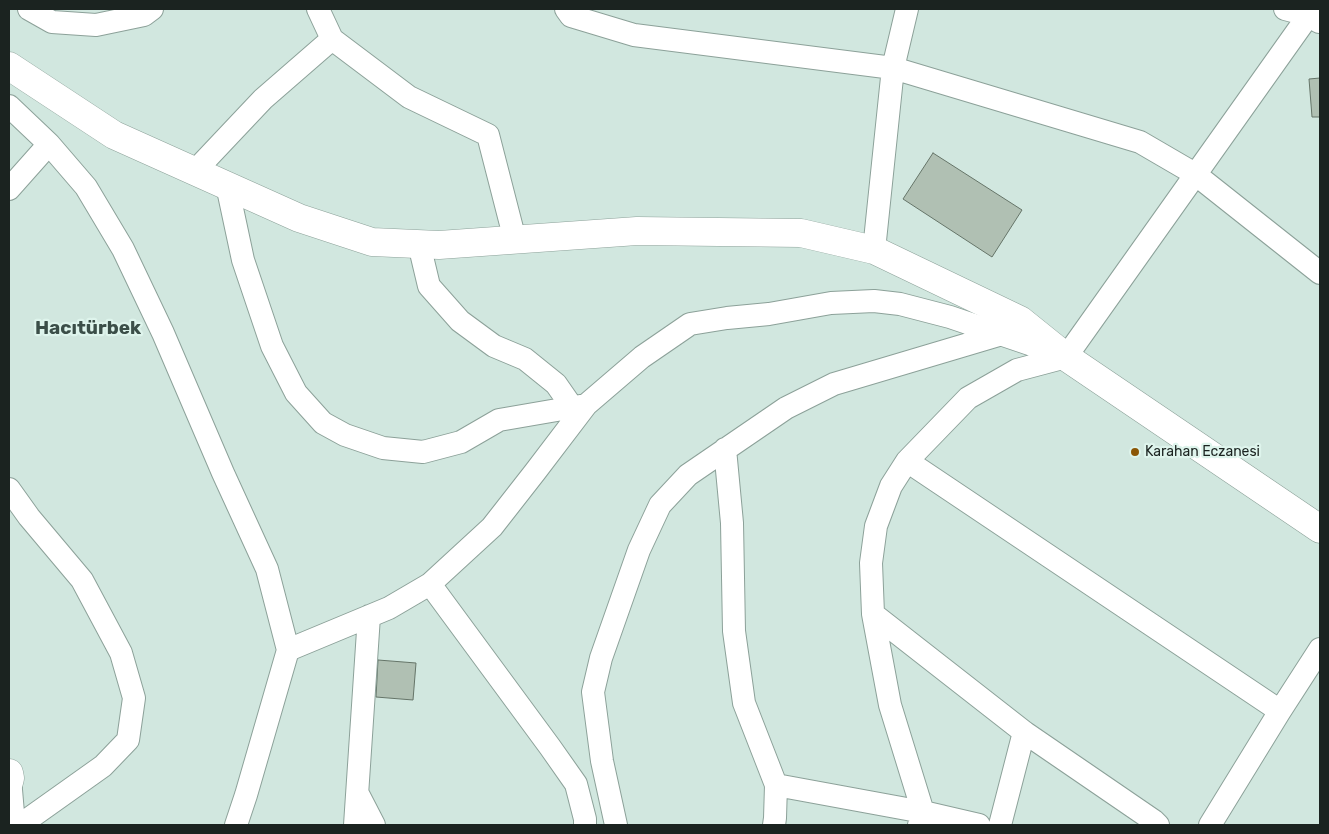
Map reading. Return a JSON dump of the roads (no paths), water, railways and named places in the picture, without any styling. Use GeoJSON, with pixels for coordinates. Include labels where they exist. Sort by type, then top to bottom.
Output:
{"type":"FeatureCollection","features":[{"type":"Feature","properties":{"kind":"main road"},"geometry":{"type":"LineString","coordinates":[[9,66],[114,134],[300,218],[372,242],[439,245],[638,231],[801,233],[874,250],[1020,320],[1066,357],[1320,529]]}},
{"type":"Feature","properties":{"kind":"street"},"geometry":{"type":"LineString","coordinates":[[29,9],[52,22],[96,25],[144,15],[152,9]]}},
{"type":"Feature","properties":{"kind":"street"},"geometry":{"type":"LineString","coordinates":[[318,9],[332,39],[409,97],[488,135],[516,240]]}},
{"type":"Feature","properties":{"kind":"street"},"geometry":{"type":"LineString","coordinates":[[566,9],[571,16],[634,35],[893,68],[1140,142],[1195,174],[1320,273]]}},
{"type":"Feature","properties":{"kind":"street"},"geometry":{"type":"LineString","coordinates":[[874,250],[893,68],[907,9]]}},
{"type":"Feature","properties":{"kind":"street"},"geometry":{"type":"LineString","coordinates":[[921,819],[890,705],[873,614],[871,564],[876,526],[891,486],[907,461],[968,398],[1017,370],[1066,357],[1195,174],[1314,15],[1285,9]]}},
{"type":"Feature","properties":{"kind":"street"},"geometry":{"type":"LineString","coordinates":[[195,171],[263,99],[332,39]]}},
{"type":"Feature","properties":{"kind":"street"},"geometry":{"type":"LineString","coordinates":[[9,106],[49,144],[86,187],[123,249],[159,324],[223,473],[267,569],[288,650],[236,825]]}},
{"type":"Feature","properties":{"kind":"street"},"geometry":{"type":"LineString","coordinates":[[9,189],[49,144]]}},
{"type":"Feature","properties":{"kind":"street"},"geometry":{"type":"LineString","coordinates":[[227,185],[243,260],[272,346],[296,392],[323,423],[345,435],[383,448],[423,452],[461,442],[499,420],[579,406]]}},
{"type":"Feature","properties":{"kind":"street"},"geometry":{"type":"LineString","coordinates":[[419,244],[429,286],[460,321],[494,346],[525,359],[579,406]]}},
{"type":"Feature","properties":{"kind":"street"},"geometry":{"type":"LineString","coordinates":[[288,650],[389,608],[430,584],[492,527],[535,472],[579,406],[642,357],[690,324],[769,314],[831,303],[874,301],[900,304],[950,317],[1066,357]]}},
{"type":"Feature","properties":{"kind":"street"},"geometry":{"type":"LineString","coordinates":[[616,825],[602,761],[593,692],[601,658],[639,550],[660,505],[688,474],[786,408],[834,384],[1002,334]]}},
{"type":"Feature","properties":{"kind":"street"},"geometry":{"type":"LineString","coordinates":[[725,450],[732,522],[734,631],[744,703],[776,786],[774,825]]}},
{"type":"Feature","properties":{"kind":"street"},"geometry":{"type":"LineString","coordinates":[[907,461],[1280,711]]}},
{"type":"Feature","properties":{"kind":"street"},"geometry":{"type":"LineString","coordinates":[[9,489],[82,580],[121,653],[134,698],[128,740],[103,766],[20,825]]}},
{"type":"Feature","properties":{"kind":"street"},"geometry":{"type":"LineString","coordinates":[[430,584],[576,784],[585,819],[584,825]]}},
{"type":"Feature","properties":{"kind":"street"},"geometry":{"type":"LineString","coordinates":[[873,614],[1024,732],[1158,825]]}},
{"type":"Feature","properties":{"kind":"street"},"geometry":{"type":"LineString","coordinates":[[355,825],[369,616]]}},
{"type":"Feature","properties":{"kind":"street"},"geometry":{"type":"LineString","coordinates":[[1210,825],[1320,649]]}},
{"type":"Feature","properties":{"kind":"street"},"geometry":{"type":"LineString","coordinates":[[1000,825],[1024,732]]}},
{"type":"Feature","properties":{"kind":"street"},"geometry":{"type":"LineString","coordinates":[[9,778],[14,825]]}},
{"type":"Feature","properties":{"kind":"street"},"geometry":{"type":"LineString","coordinates":[[776,786],[921,819],[979,825]]}},
{"type":"Feature","properties":{"kind":"street"},"geometry":{"type":"LineString","coordinates":[[358,794],[374,825]]}},
{"type":"Feature","properties":{"kind":"place","name":"Karahan Eczanesi"},"geometry":{"type":"Point","coordinates":[1135,452]}},
{"type":"Feature","properties":{"kind":"district","name":"Hacıtürbek"},"geometry":{"type":"Point","coordinates":[88,329]}}]}
